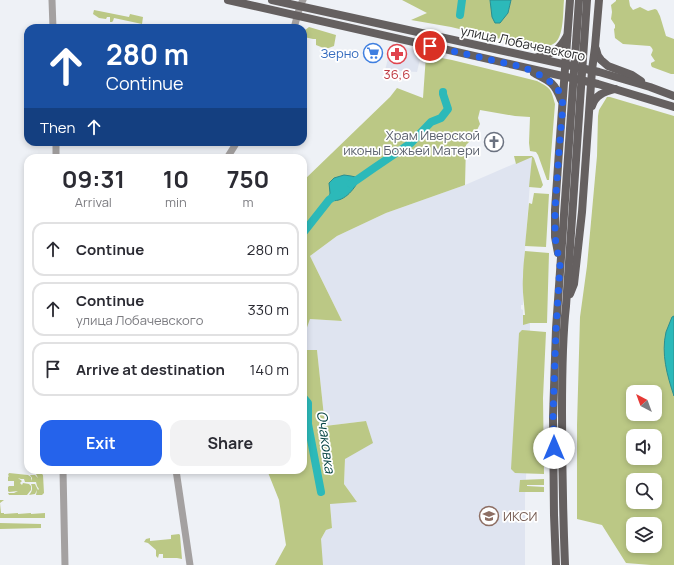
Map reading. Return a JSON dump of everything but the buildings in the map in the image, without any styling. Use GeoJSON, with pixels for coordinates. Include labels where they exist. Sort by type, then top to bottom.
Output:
{"type":"FeatureCollection","features":[{"type":"Feature","properties":{"kind":"main road","name":"улица Лобачевского"},"geometry":{"type":"LineString","coordinates":[[228,0],[592,82],[674,107]]}},
{"type":"Feature","properties":{"kind":"main road","name":"улица Лобачевского"},"geometry":{"type":"LineString","coordinates":[[272,0],[300,2],[534,58],[592,70],[650,87],[674,96]]}},
{"type":"Feature","properties":{"kind":"main road"},"geometry":{"type":"LineString","coordinates":[[560,265],[555,237],[556,197],[570,0]]}},
{"type":"Feature","properties":{"kind":"main road"},"geometry":{"type":"LineString","coordinates":[[556,565],[553,415],[556,329],[568,143],[583,0]]}},
{"type":"Feature","properties":{"kind":"main road"},"geometry":{"type":"LineString","coordinates":[[565,565],[562,500],[562,387],[564,324],[577,144],[583,0]]}},
{"type":"Feature","properties":{"kind":"main road"},"geometry":{"type":"LineString","coordinates":[[566,306],[574,284],[582,212],[592,70],[599,0]]}},
{"type":"Feature","properties":{"kind":"main road"},"geometry":{"type":"LineString","coordinates":[[569,20],[577,32],[582,34],[588,33],[596,24]]}},
{"type":"Feature","properties":{"kind":"main road"},"geometry":{"type":"LineString","coordinates":[[534,58],[550,55],[558,50],[568,33]]}},
{"type":"Feature","properties":{"kind":"main road"},"geometry":{"type":"LineString","coordinates":[[595,47],[598,56],[608,66],[632,75],[650,87]]}},
{"type":"Feature","properties":{"kind":"main road"},"geometry":{"type":"LineString","coordinates":[[523,67],[544,77],[554,85],[558,89],[563,104]]}},
{"type":"Feature","properties":{"kind":"main road"},"geometry":{"type":"LineString","coordinates":[[590,115],[596,98],[615,89]]}},
{"type":"Feature","properties":{"kind":"main road"},"geometry":{"type":"LineString","coordinates":[[562,123],[568,114],[576,111],[585,115],[589,125]]}},
{"type":"Feature","properties":{"kind":"street"},"geometry":{"type":"LineString","coordinates":[[52,0],[53,24]]}},
{"type":"Feature","properties":{"kind":"street"},"geometry":{"type":"LineString","coordinates":[[295,24],[300,2]]}},
{"type":"Feature","properties":{"kind":"street"},"geometry":{"type":"LineString","coordinates":[[63,474],[65,565]]}},
{"type":"Feature","properties":{"kind":"street"},"geometry":{"type":"LineString","coordinates":[[177,474],[190,565]]}},
{"type":"Feature","properties":{"kind":"shaded area"},"geometry":{"type":"Polygon","coordinates":[[[392,44],[422,51],[417,72],[385,70],[392,44]]]}},
{"type":"Feature","properties":{"kind":"shaded area"},"geometry":{"type":"Polygon","coordinates":[[[532,156],[523,277],[523,305],[521,305],[521,309],[523,310],[523,324],[530,323],[529,422],[525,496],[525,565],[321,565],[321,539],[326,530],[332,528],[330,503],[357,502],[344,484],[345,459],[366,421],[325,426],[317,350],[307,350],[307,328],[310,319],[342,321],[310,256],[337,236],[386,213],[465,185],[532,156]]]}},
{"type":"Feature","properties":{"kind":"green space"},"geometry":{"type":"Polygon","coordinates":[[[402,0],[490,0],[491,7],[508,13],[511,0],[564,0],[562,28],[556,42],[542,49],[451,27],[411,20],[427,13],[402,0]]]}},
{"type":"Feature","properties":{"kind":"green space"},"geometry":{"type":"Polygon","coordinates":[[[616,0],[629,0],[630,6],[633,10],[640,7],[648,11],[655,9],[657,10],[666,36],[674,39],[674,74],[652,67],[651,63],[655,61],[651,55],[653,50],[650,46],[623,44],[615,38],[615,25],[611,19],[611,5],[616,0]]]}},
{"type":"Feature","properties":{"kind":"green space"},"geometry":{"type":"Polygon","coordinates":[[[94,10],[129,17],[130,14],[143,17],[142,24],[114,18],[112,22],[110,22],[110,17],[107,17],[106,19],[99,18],[93,14],[94,10]]]}},
{"type":"Feature","properties":{"kind":"green space"},"geometry":{"type":"Polygon","coordinates":[[[309,27],[336,35],[334,46],[326,49],[316,45],[316,39],[307,38],[307,29],[309,27]]]}},
{"type":"Feature","properties":{"kind":"green space"},"geometry":{"type":"Polygon","coordinates":[[[426,55],[537,81],[545,85],[550,90],[555,104],[549,180],[547,180],[538,155],[536,152],[530,151],[530,117],[480,110],[478,118],[480,124],[473,138],[466,145],[465,185],[386,213],[337,236],[310,256],[342,321],[310,319],[307,328],[307,177],[390,97],[397,88],[423,98],[426,55]]]}},
{"type":"Feature","properties":{"kind":"green space"},"geometry":{"type":"Polygon","coordinates":[[[607,97],[610,97],[674,116],[674,565],[626,563],[602,525],[577,519],[577,425],[580,317],[587,266],[597,156],[599,110],[607,97]]]}},
{"type":"Feature","properties":{"kind":"green space"},"geometry":{"type":"Polygon","coordinates":[[[514,156],[532,156],[534,158],[543,185],[541,188],[529,187],[532,157],[516,164],[514,156]]]}},
{"type":"Feature","properties":{"kind":"green space"},"geometry":{"type":"Polygon","coordinates":[[[534,193],[549,194],[546,247],[525,246],[529,203],[532,204],[534,193]]]}},
{"type":"Feature","properties":{"kind":"green space"},"geometry":{"type":"Polygon","coordinates":[[[525,251],[549,253],[547,323],[530,323],[523,325],[523,315],[525,315],[523,267],[525,251]]]}},
{"type":"Feature","properties":{"kind":"green space"},"geometry":{"type":"Polygon","coordinates":[[[522,330],[546,332],[543,398],[544,474],[515,473],[511,469],[519,333],[522,330]]]}},
{"type":"Feature","properties":{"kind":"green space"},"geometry":{"type":"Polygon","coordinates":[[[307,350],[317,350],[325,426],[366,421],[373,443],[345,459],[344,484],[357,502],[330,504],[332,528],[326,530],[321,539],[323,565],[275,565],[286,545],[279,500],[269,474],[307,474],[307,350]]]}},
{"type":"Feature","properties":{"kind":"green space"},"geometry":{"type":"Polygon","coordinates":[[[9,473],[28,475],[31,477],[31,481],[32,478],[30,475],[35,475],[38,478],[36,474],[42,474],[44,493],[42,495],[36,495],[37,490],[35,494],[29,495],[32,490],[31,484],[35,484],[38,490],[39,489],[36,482],[25,482],[24,479],[18,478],[22,481],[20,483],[22,485],[23,483],[29,484],[31,486],[31,490],[27,495],[9,495],[8,493],[18,491],[8,491],[9,486],[14,486],[14,481],[8,481],[9,473]]]}},
{"type":"Feature","properties":{"kind":"green space"},"geometry":{"type":"Polygon","coordinates":[[[544,479],[544,485],[527,486],[544,487],[544,492],[519,492],[520,480],[544,479]]]}},
{"type":"Feature","properties":{"kind":"green space"},"geometry":{"type":"Polygon","coordinates":[[[0,503],[1,513],[4,514],[45,513],[45,518],[0,518],[0,503]]]}},
{"type":"Feature","properties":{"kind":"green space"},"geometry":{"type":"Polygon","coordinates":[[[0,523],[41,524],[41,528],[0,529],[0,523]]]}},
{"type":"Feature","properties":{"kind":"green space"},"geometry":{"type":"Polygon","coordinates":[[[179,534],[182,559],[163,558],[163,554],[159,554],[158,558],[156,556],[156,550],[148,543],[144,542],[146,539],[150,538],[150,541],[171,539],[171,535],[179,534]]]}},
{"type":"Feature","properties":{"kind":"water"},"geometry":{"type":"Polygon","coordinates":[[[490,0],[511,0],[508,13],[500,23],[495,23],[492,17],[490,0]]]}},
{"type":"Feature","properties":{"kind":"water"},"geometry":{"type":"Polygon","coordinates":[[[344,175],[360,178],[348,195],[339,200],[329,200],[329,183],[334,178],[344,175]]]}},
{"type":"Feature","properties":{"kind":"water"},"geometry":{"type":"Polygon","coordinates":[[[674,316],[674,396],[667,372],[664,348],[666,332],[672,317],[674,316]]]}},
{"type":"Feature","properties":{"kind":"waterway","name":"Очаковка"},"geometry":{"type":"LineString","coordinates":[[460,15],[462,0]]}},
{"type":"Feature","properties":{"kind":"waterway","name":"Очаковка"},"geometry":{"type":"LineString","coordinates":[[351,184],[411,143],[431,122],[441,118],[448,109],[443,92]]}},
{"type":"Feature","properties":{"kind":"waterway","name":"Очаковка"},"geometry":{"type":"LineString","coordinates":[[307,228],[329,200],[337,194]]}},
{"type":"Feature","properties":{"kind":"waterway","name":"Очаковка"},"geometry":{"type":"LineString","coordinates":[[307,402],[308,424],[321,492]]}},
{"type":"Feature","properties":{"kind":"place","name":"Зерно"},"geometry":{"type":"Point","coordinates":[373,53]}},
{"type":"Feature","properties":{"kind":"place","name":"36,6"},"geometry":{"type":"Point","coordinates":[397,54]}},
{"type":"Feature","properties":{"kind":"place","name":"Храм Иверской иконы Божьей Матери"},"geometry":{"type":"Point","coordinates":[494,142]}},
{"type":"Feature","properties":{"kind":"place","name":"ИКСИ"},"geometry":{"type":"Point","coordinates":[489,516]}},
{"type":"Feature","properties":{"kind":"route"},"geometry":{"type":"LineString","coordinates":[[430,46],[523,67],[544,77],[554,85],[558,89],[563,104],[555,210],[555,237],[560,265],[553,415],[554,448]]}}]}
